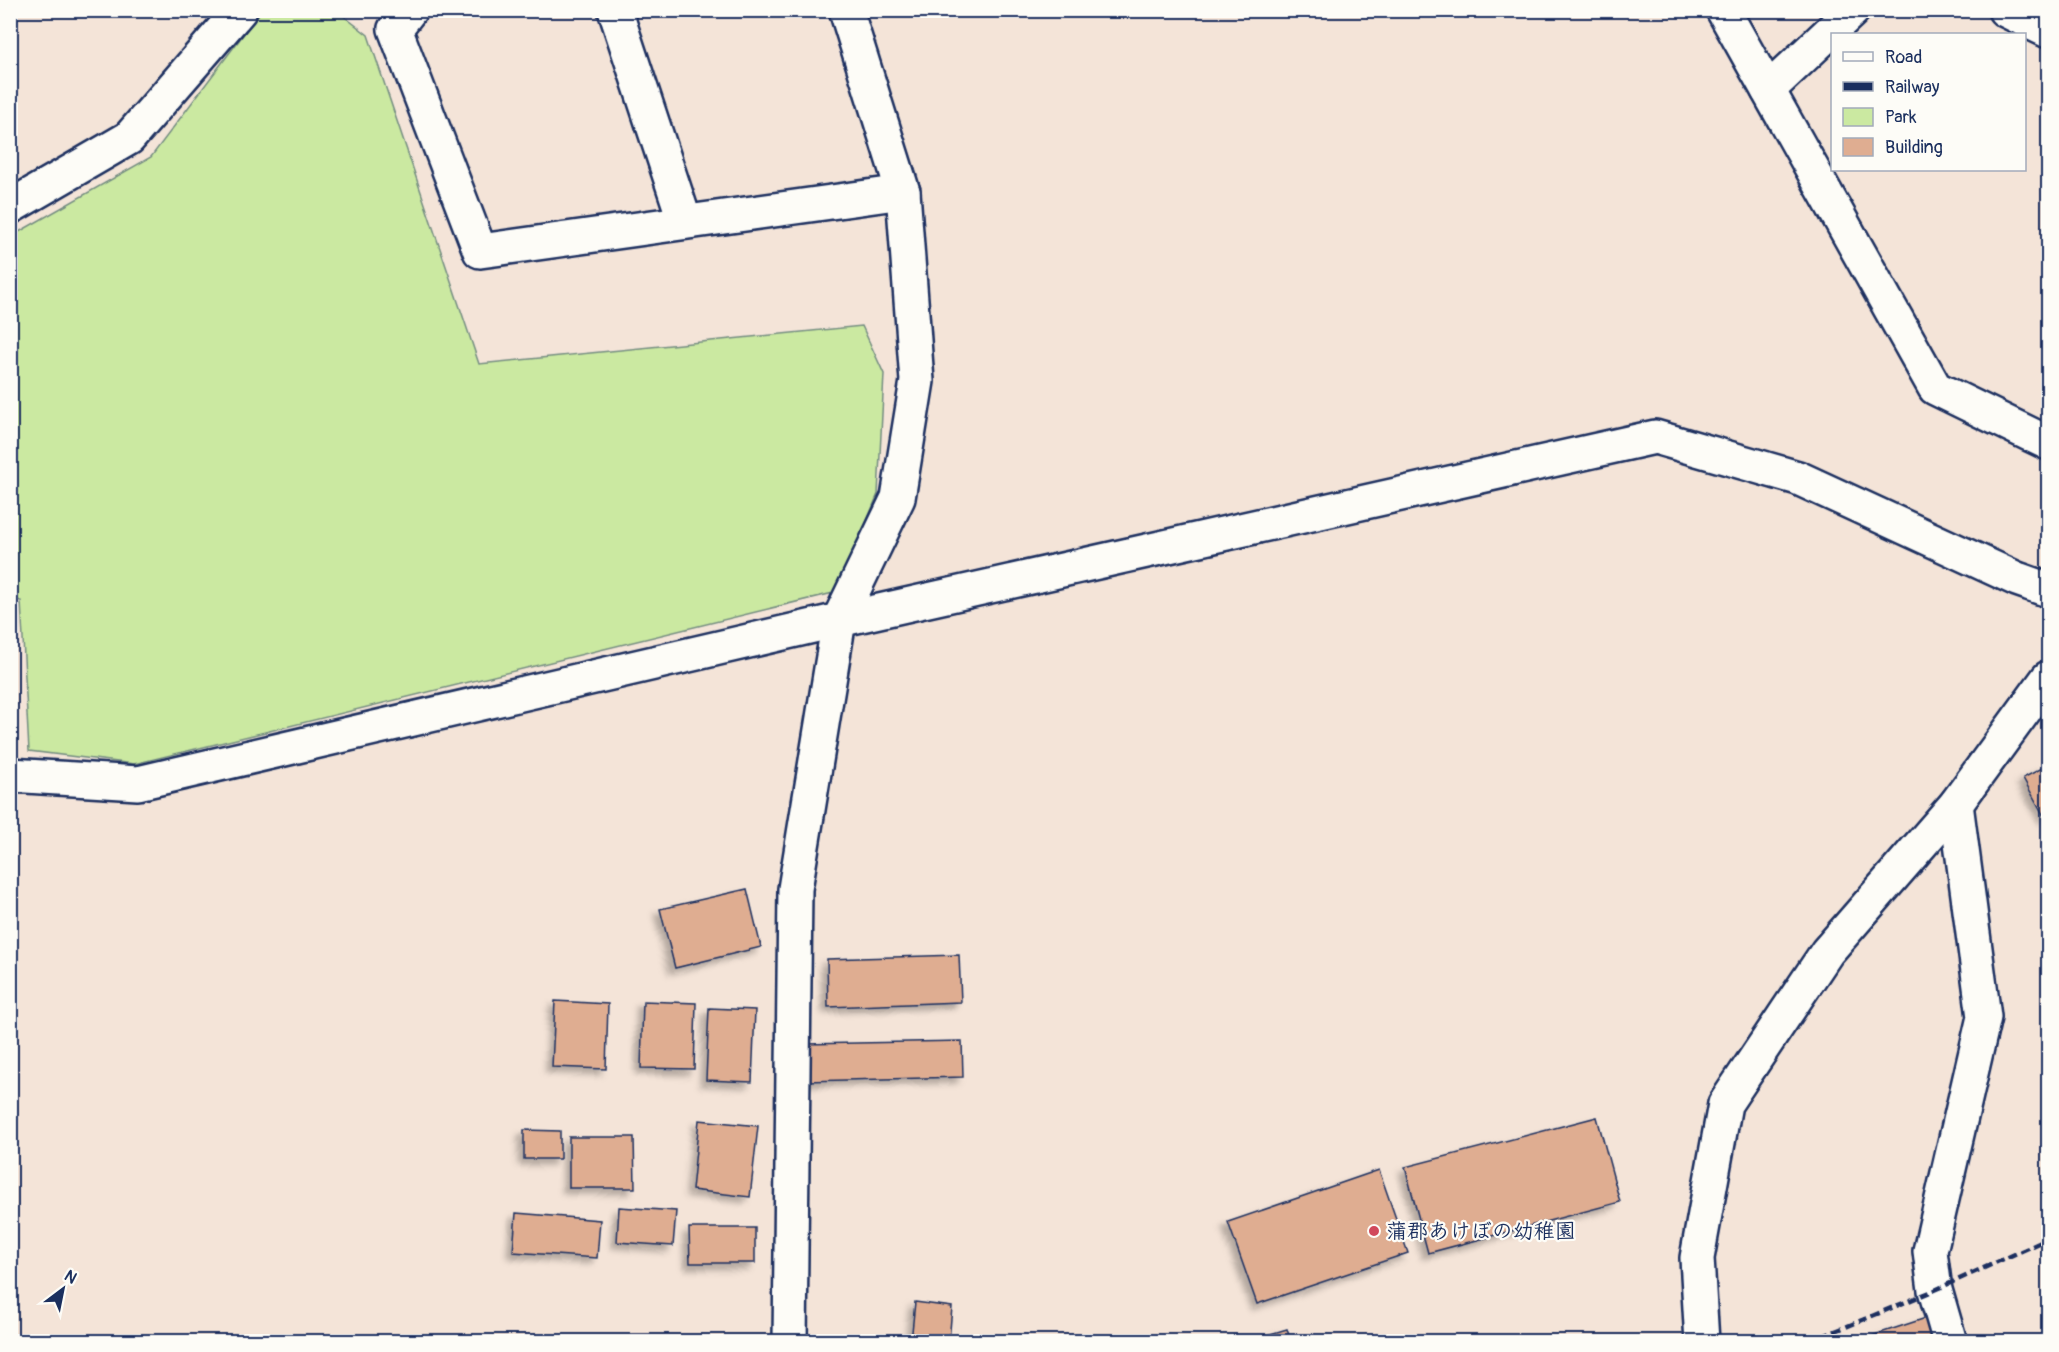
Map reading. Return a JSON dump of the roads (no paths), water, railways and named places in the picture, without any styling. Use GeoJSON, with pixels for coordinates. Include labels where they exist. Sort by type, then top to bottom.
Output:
{"type":"FeatureCollection","features":[{"type":"Feature","properties":{"kind":"street"},"geometry":{"type":"LineString","coordinates":[[10,207],[129,138],[240,10]]}},
{"type":"Feature","properties":{"kind":"street"},"geometry":{"type":"LineString","coordinates":[[410,10],[395,29],[480,251],[903,192]]}},
{"type":"Feature","properties":{"kind":"street"},"geometry":{"type":"LineString","coordinates":[[615,10],[685,222]]}},
{"type":"Feature","properties":{"kind":"street"},"geometry":{"type":"LineString","coordinates":[[790,1341],[795,889],[839,620],[898,498],[917,381],[903,192],[846,10]]}},
{"type":"Feature","properties":{"kind":"street"},"geometry":{"type":"LineString","coordinates":[[1723,10],[1935,388],[2049,443]]}},
{"type":"Feature","properties":{"kind":"street"},"geometry":{"type":"LineString","coordinates":[[1768,90],[1853,10]]}},
{"type":"Feature","properties":{"kind":"street"},"geometry":{"type":"LineString","coordinates":[[2005,10],[2049,31]]}},
{"type":"Feature","properties":{"kind":"street"},"geometry":{"type":"LineString","coordinates":[[10,776],[138,783],[839,620],[1655,437],[1797,478],[2017,579],[2049,590]]}},
{"type":"Feature","properties":{"kind":"street"},"geometry":{"type":"LineString","coordinates":[[1702,1341],[1697,1258],[1725,1104],[1827,952],[1956,804],[2049,678]]}},
{"type":"Feature","properties":{"kind":"street"},"geometry":{"type":"LineString","coordinates":[[1950,1341],[1935,1290],[1930,1251],[1984,1017],[1956,804]]}},
{"type":"Feature","properties":{"kind":"railway"},"geometry":{"type":"LineString","coordinates":[[1809,1342],[1935,1290],[2048,1239]]}},
{"type":"Feature","properties":{"kind":"place","name":"蒲郡あけぼの幼稚園"},"geometry":{"type":"Point","coordinates":[1374,1231]}}]}
